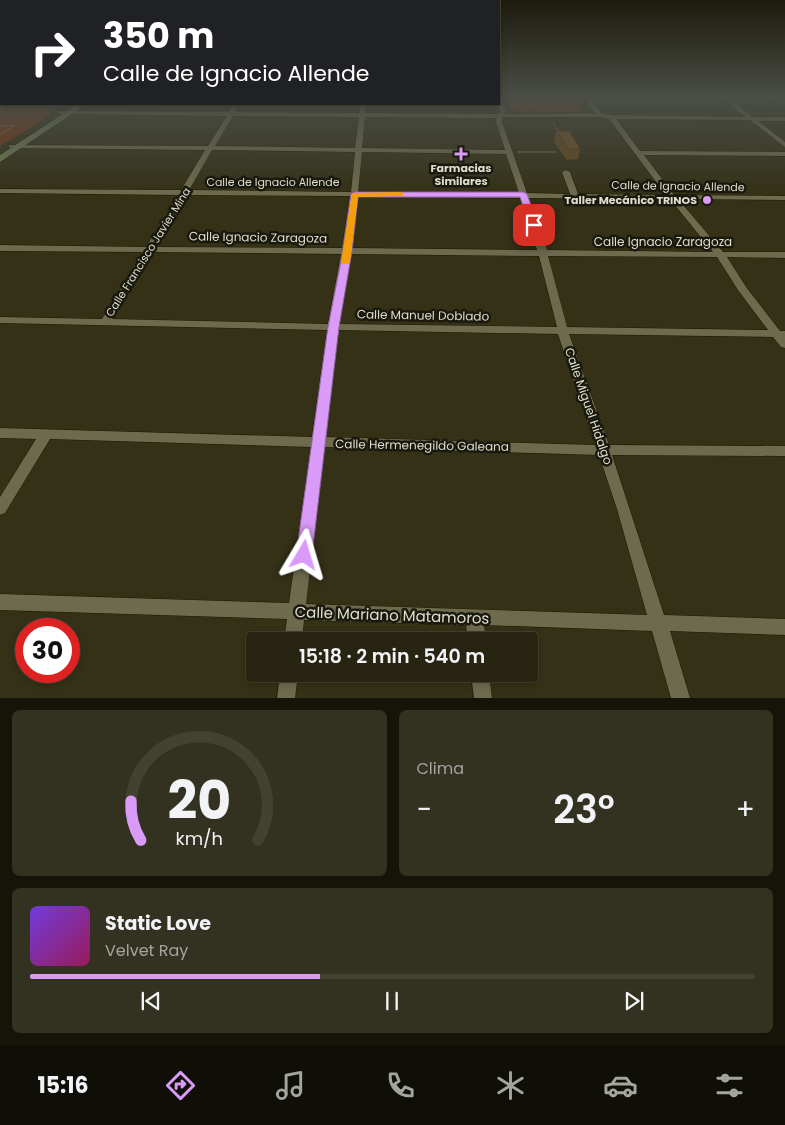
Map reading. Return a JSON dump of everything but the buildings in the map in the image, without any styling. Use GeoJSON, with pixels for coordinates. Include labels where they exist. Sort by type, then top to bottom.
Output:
{"type":"FeatureCollection","features":[{"type":"Feature","properties":{"kind":"main road"},"geometry":{"type":"LineString","coordinates":[[0,159],[15,146],[41,129]]}},
{"type":"Feature","properties":{"kind":"main road"},"geometry":{"type":"LineString","coordinates":[[0,153],[15,146]]}},
{"type":"Feature","properties":{"kind":"street","name":"Calle Francisco Javier Mina"},"geometry":{"type":"LineString","coordinates":[[105,322],[223,129]]}},
{"type":"Feature","properties":{"kind":"street"},"geometry":{"type":"LineString","coordinates":[[294,632],[333,327],[348,251],[361,129]]}},
{"type":"Feature","properties":{"kind":"street","name":"Calle Miguel Hidalgo"},"geometry":{"type":"LineString","coordinates":[[501,129],[544,253],[563,331],[604,450],[681,698]]}},
{"type":"Feature","properties":{"kind":"street"},"geometry":{"type":"LineString","coordinates":[[619,129],[672,197],[720,254],[742,288],[781,334],[785,345]]}},
{"type":"Feature","properties":{"kind":"street"},"geometry":{"type":"LineString","coordinates":[[764,129],[785,145]]}},
{"type":"Feature","properties":{"kind":"street"},"geometry":{"type":"LineString","coordinates":[[15,146],[510,152]]}},
{"type":"Feature","properties":{"kind":"street"},"geometry":{"type":"LineString","coordinates":[[637,153],[785,154]]}},
{"type":"Feature","properties":{"kind":"street"},"geometry":{"type":"LineString","coordinates":[[566,172],[574,195]]}},
{"type":"Feature","properties":{"kind":"street","name":"Calle de Ignacio Allende"},"geometry":{"type":"LineString","coordinates":[[0,191],[523,194],[785,198]]}},
{"type":"Feature","properties":{"kind":"street","name":"Calle Ignacio Zaragoza"},"geometry":{"type":"LineString","coordinates":[[0,248],[785,255]]}},
{"type":"Feature","properties":{"kind":"street","name":"Calle Manuel Doblado"},"geometry":{"type":"LineString","coordinates":[[0,320],[781,334]]}},
{"type":"Feature","properties":{"kind":"street","name":"Calle Hermenegildo Galeana"},"geometry":{"type":"LineString","coordinates":[[0,433],[604,450],[785,451]]}},
{"type":"Feature","properties":{"kind":"street"},"geometry":{"type":"LineString","coordinates":[[0,509],[46,434]]}},
{"type":"Feature","properties":{"kind":"street","name":"Calle Mariano Matamoros"},"geometry":{"type":"LineString","coordinates":[[0,602],[785,628]]}},
{"type":"Feature","properties":{"kind":"street"},"geometry":{"type":"LineString","coordinates":[[474,618],[476,632]]}},
{"type":"Feature","properties":{"kind":"street"},"geometry":{"type":"LineString","coordinates":[[286,698],[288,682]]}},
{"type":"Feature","properties":{"kind":"street"},"geometry":{"type":"LineString","coordinates":[[481,682],[483,698]]}},
{"type":"Feature","properties":{"kind":"path"},"geometry":{"type":"LineString","coordinates":[[557,129],[560,134]]}},
{"type":"Feature","properties":{"kind":"path"},"geometry":{"type":"LineString","coordinates":[[510,152],[557,152]]}},
{"type":"Feature","properties":{"kind":"shaded area"},"geometry":{"type":"Polygon","coordinates":[[[0,129],[29,129],[0,146],[0,129]]]}},
{"type":"Feature","properties":{"kind":"slow traffic"},"geometry":{"type":"LineString","coordinates":[[346,262],[355,194],[400,194]]}},
{"type":"Feature","properties":{"kind":"place","name":"Farmacias Similares"},"geometry":{"type":"Point","coordinates":[461,154]}},
{"type":"Feature","properties":{"kind":"place","name":"Taller Mecánico TRINOS"},"geometry":{"type":"Point","coordinates":[707,200]}},
{"type":"Feature","properties":{"kind":"route"},"geometry":{"type":"LineString","coordinates":[[304,555],[333,327],[348,251],[355,194],[523,194],[534,225]]}}]}
